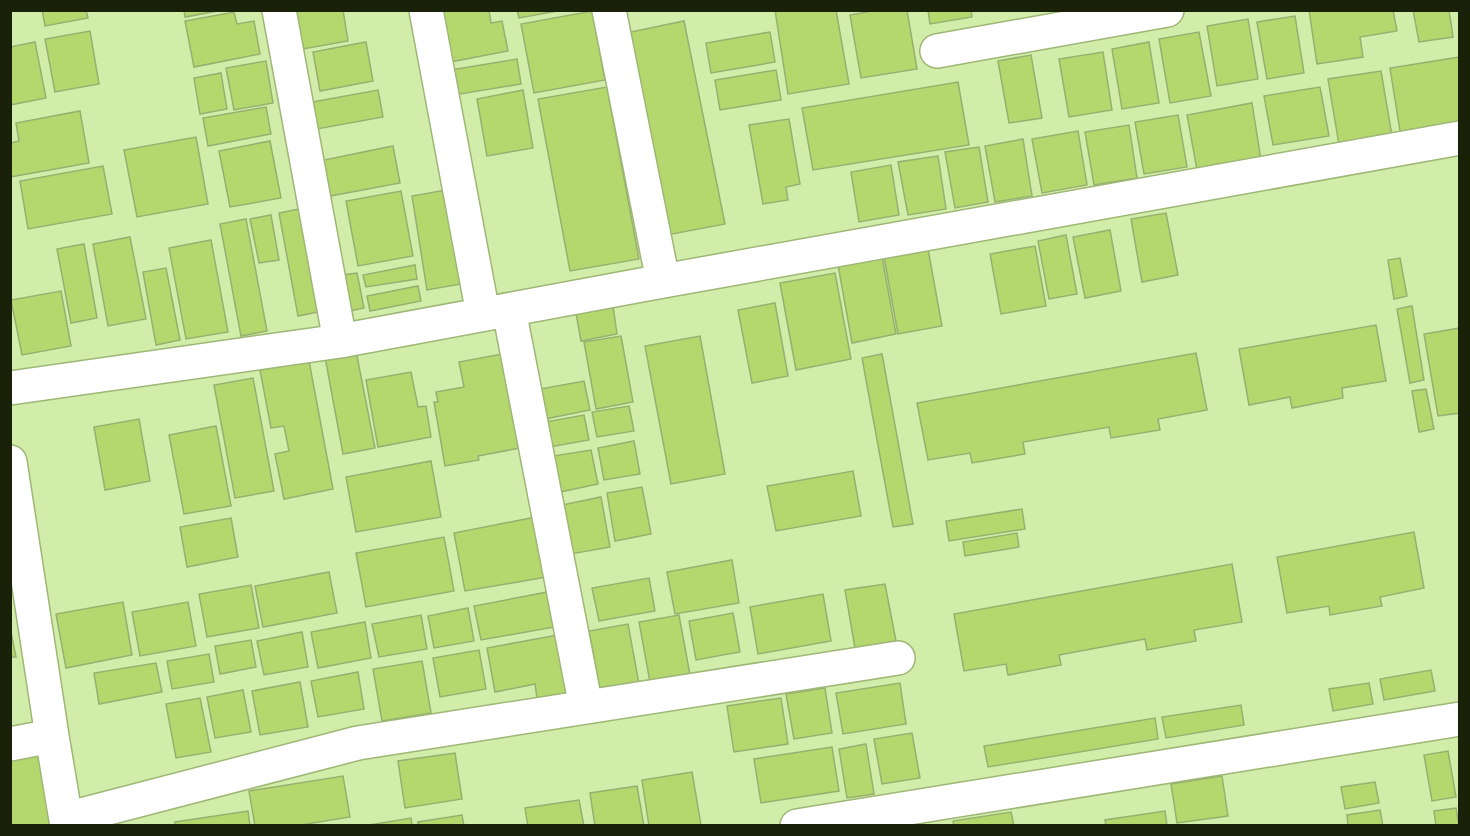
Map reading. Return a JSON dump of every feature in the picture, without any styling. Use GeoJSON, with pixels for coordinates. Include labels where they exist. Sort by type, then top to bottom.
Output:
{"type":"FeatureCollection","features":[{"type":"Feature","properties":{"kind":"street"},"geometry":{"type":"LineString","coordinates":[[279,10],[340,341]]}},
{"type":"Feature","properties":{"kind":"street"},"geometry":{"type":"LineString","coordinates":[[426,10],[586,707]]}},
{"type":"Feature","properties":{"kind":"street"},"geometry":{"type":"LineString","coordinates":[[609,10],[663,280]]}},
{"type":"Feature","properties":{"kind":"street"},"geometry":{"type":"LineString","coordinates":[[937,51],[1167,10]]}},
{"type":"Feature","properties":{"kind":"street"},"geometry":{"type":"LineString","coordinates":[[10,388],[340,341],[663,280],[1460,138]]}},
{"type":"Feature","properties":{"kind":"street"},"geometry":{"type":"LineString","coordinates":[[10,462],[16,546],[67,822],[358,743],[898,658]]}},
{"type":"Feature","properties":{"kind":"street"},"geometry":{"type":"LineString","coordinates":[[797,825],[933,815],[1460,719]]}},
{"type":"Feature","properties":{"kind":"street"},"geometry":{"type":"LineString","coordinates":[[10,744],[51,736]]}},
{"type":"Feature","properties":{"kind":"building"},"geometry":{"type":"Polygon","coordinates":[[[42,10],[86,10],[88,18],[45,26],[42,10]]]}},
{"type":"Feature","properties":{"kind":"building"},"geometry":{"type":"Polygon","coordinates":[[[184,10],[223,10],[185,17],[184,10]]]}},
{"type":"Feature","properties":{"kind":"building"},"geometry":{"type":"Polygon","coordinates":[[[296,10],[343,10],[348,41],[303,49],[296,10]]]}},
{"type":"Feature","properties":{"kind":"building"},"geometry":{"type":"Polygon","coordinates":[[[440,10],[489,10],[491,23],[502,21],[508,51],[450,62],[440,10]]]}},
{"type":"Feature","properties":{"kind":"building"},"geometry":{"type":"Polygon","coordinates":[[[517,10],[563,10],[519,18],[517,10]]]}},
{"type":"Feature","properties":{"kind":"building"},"geometry":{"type":"Polygon","coordinates":[[[775,10],[836,10],[849,84],[788,94],[775,10]]]}},
{"type":"Feature","properties":{"kind":"building"},"geometry":{"type":"Polygon","coordinates":[[[877,10],[907,10],[917,69],[861,78],[850,15],[877,10]]]}},
{"type":"Feature","properties":{"kind":"building"},"geometry":{"type":"Polygon","coordinates":[[[928,10],[971,10],[972,17],[930,24],[928,10]]]}},
{"type":"Feature","properties":{"kind":"building"},"geometry":{"type":"Polygon","coordinates":[[[1309,10],[1393,10],[1397,31],[1360,37],[1363,57],[1317,64],[1309,10]]]}},
{"type":"Feature","properties":{"kind":"building"},"geometry":{"type":"Polygon","coordinates":[[[1413,10],[1449,10],[1453,37],[1419,42],[1413,10]]]}},
{"type":"Feature","properties":{"kind":"building"},"geometry":{"type":"Polygon","coordinates":[[[592,11],[605,80],[534,93],[521,24],[592,11]]]}},
{"type":"Feature","properties":{"kind":"building"},"geometry":{"type":"Polygon","coordinates":[[[234,12],[237,24],[254,21],[260,54],[194,67],[185,21],[234,12]]]}},
{"type":"Feature","properties":{"kind":"building"},"geometry":{"type":"Polygon","coordinates":[[[1295,16],[1304,73],[1267,79],[1257,22],[1295,16]]]}},
{"type":"Feature","properties":{"kind":"building"},"geometry":{"type":"Polygon","coordinates":[[[1248,19],[1258,79],[1217,86],[1207,26],[1248,19]]]}},
{"type":"Feature","properties":{"kind":"building"},"geometry":{"type":"Polygon","coordinates":[[[684,21],[725,224],[667,235],[626,33],[684,21]]]}},
{"type":"Feature","properties":{"kind":"building"},"geometry":{"type":"Polygon","coordinates":[[[90,31],[99,84],[55,92],[45,39],[90,31]]]}},
{"type":"Feature","properties":{"kind":"building"},"geometry":{"type":"Polygon","coordinates":[[[770,32],[775,62],[711,73],[706,43],[770,32]]]}},
{"type":"Feature","properties":{"kind":"building"},"geometry":{"type":"Polygon","coordinates":[[[1199,32],[1211,96],[1170,103],[1159,39],[1199,32]]]}},
{"type":"Feature","properties":{"kind":"building"},"geometry":{"type":"Polygon","coordinates":[[[35,42],[46,98],[10,105],[10,47],[35,42]]]}},
{"type":"Feature","properties":{"kind":"building"},"geometry":{"type":"Polygon","coordinates":[[[366,42],[373,81],[320,91],[313,52],[366,42]]]}},
{"type":"Feature","properties":{"kind":"building"},"geometry":{"type":"Polygon","coordinates":[[[1149,42],[1159,103],[1122,109],[1112,49],[1149,42]]]}},
{"type":"Feature","properties":{"kind":"building"},"geometry":{"type":"Polygon","coordinates":[[[1103,52],[1112,110],[1069,117],[1059,59],[1103,52]]]}},
{"type":"Feature","properties":{"kind":"building"},"geometry":{"type":"Polygon","coordinates":[[[1031,55],[1042,118],[1009,123],[998,61],[1031,55]]]}},
{"type":"Feature","properties":{"kind":"building"},"geometry":{"type":"Polygon","coordinates":[[[1460,57],[1460,127],[1401,137],[1390,68],[1460,57]]]}},
{"type":"Feature","properties":{"kind":"building"},"geometry":{"type":"Polygon","coordinates":[[[517,59],[521,84],[454,95],[450,70],[517,59]]]}},
{"type":"Feature","properties":{"kind":"building"},"geometry":{"type":"Polygon","coordinates":[[[266,61],[273,103],[234,110],[226,68],[266,61]]]}},
{"type":"Feature","properties":{"kind":"building"},"geometry":{"type":"Polygon","coordinates":[[[776,70],[781,100],[720,110],[715,80],[776,70]]]}},
{"type":"Feature","properties":{"kind":"building"},"geometry":{"type":"Polygon","coordinates":[[[1381,71],[1392,136],[1339,145],[1328,79],[1381,71]]]}},
{"type":"Feature","properties":{"kind":"building"},"geometry":{"type":"Polygon","coordinates":[[[221,73],[227,109],[200,114],[194,78],[221,73]]]}},
{"type":"Feature","properties":{"kind":"building"},"geometry":{"type":"Polygon","coordinates":[[[958,82],[969,145],[813,170],[802,108],[958,82]]]}},
{"type":"Feature","properties":{"kind":"building"},"geometry":{"type":"Polygon","coordinates":[[[607,87],[639,259],[570,271],[538,99],[607,87]]]}},
{"type":"Feature","properties":{"kind":"building"},"geometry":{"type":"Polygon","coordinates":[[[1320,87],[1329,136],[1273,145],[1264,96],[1320,87]]]}},
{"type":"Feature","properties":{"kind":"building"},"geometry":{"type":"Polygon","coordinates":[[[378,90],[383,117],[317,129],[312,102],[378,90]]]}},
{"type":"Feature","properties":{"kind":"building"},"geometry":{"type":"Polygon","coordinates":[[[523,90],[533,148],[487,156],[477,99],[523,90]]]}},
{"type":"Feature","properties":{"kind":"building"},"geometry":{"type":"Polygon","coordinates":[[[1252,103],[1261,160],[1197,170],[1187,115],[1252,103]]]}},
{"type":"Feature","properties":{"kind":"building"},"geometry":{"type":"Polygon","coordinates":[[[266,107],[271,134],[208,146],[203,118],[266,107]]]}},
{"type":"Feature","properties":{"kind":"building"},"geometry":{"type":"Polygon","coordinates":[[[80,111],[89,163],[10,177],[10,143],[19,141],[16,123],[80,111]]]}},
{"type":"Feature","properties":{"kind":"building"},"geometry":{"type":"Polygon","coordinates":[[[1178,115],[1187,167],[1144,174],[1135,122],[1178,115]]]}},
{"type":"Feature","properties":{"kind":"building"},"geometry":{"type":"Polygon","coordinates":[[[789,119],[800,184],[786,187],[788,200],[763,204],[749,125],[789,119]]]}},
{"type":"Feature","properties":{"kind":"building"},"geometry":{"type":"Polygon","coordinates":[[[1129,125],[1137,178],[1094,185],[1085,132],[1129,125]]]}},
{"type":"Feature","properties":{"kind":"building"},"geometry":{"type":"Polygon","coordinates":[[[1078,131],[1087,185],[1042,193],[1032,139],[1078,131]]]}},
{"type":"Feature","properties":{"kind":"building"},"geometry":{"type":"Polygon","coordinates":[[[196,137],[208,204],[137,217],[124,150],[196,137]]]}},
{"type":"Feature","properties":{"kind":"building"},"geometry":{"type":"Polygon","coordinates":[[[1023,139],[1032,196],[995,202],[985,146],[1023,139]]]}},
{"type":"Feature","properties":{"kind":"building"},"geometry":{"type":"Polygon","coordinates":[[[270,141],[281,198],[230,207],[219,151],[270,141]]]}},
{"type":"Feature","properties":{"kind":"building"},"geometry":{"type":"Polygon","coordinates":[[[393,146],[400,183],[325,197],[319,161],[393,146]]]}},
{"type":"Feature","properties":{"kind":"building"},"geometry":{"type":"Polygon","coordinates":[[[979,147],[988,202],[955,208],[945,152],[979,147]]]}},
{"type":"Feature","properties":{"kind":"building"},"geometry":{"type":"Polygon","coordinates":[[[938,156],[946,209],[908,215],[898,162],[938,156]]]}},
{"type":"Feature","properties":{"kind":"building"},"geometry":{"type":"Polygon","coordinates":[[[891,165],[899,215],[859,222],[851,172],[891,165]]]}},
{"type":"Feature","properties":{"kind":"building"},"geometry":{"type":"Polygon","coordinates":[[[103,166],[112,214],[28,229],[20,181],[103,166]]]}},
{"type":"Feature","properties":{"kind":"building"},"geometry":{"type":"Polygon","coordinates":[[[451,189],[467,283],[427,290],[412,196],[451,189]]]}},
{"type":"Feature","properties":{"kind":"building"},"geometry":{"type":"Polygon","coordinates":[[[401,191],[413,256],[358,266],[346,201],[401,191]]]}},
{"type":"Feature","properties":{"kind":"building"},"geometry":{"type":"Polygon","coordinates":[[[304,208],[323,311],[298,316],[279,213],[304,208]]]}},
{"type":"Feature","properties":{"kind":"building"},"geometry":{"type":"Polygon","coordinates":[[[1166,213],[1178,275],[1142,282],[1131,219],[1166,213]]]}},
{"type":"Feature","properties":{"kind":"building"},"geometry":{"type":"Polygon","coordinates":[[[271,215],[279,260],[259,263],[250,219],[271,215]]]}},
{"type":"Feature","properties":{"kind":"building"},"geometry":{"type":"Polygon","coordinates":[[[246,219],[267,331],[241,336],[220,224],[246,219]]]}},
{"type":"Feature","properties":{"kind":"building"},"geometry":{"type":"Polygon","coordinates":[[[1110,230],[1121,291],[1085,298],[1073,237],[1110,230]]]}},
{"type":"Feature","properties":{"kind":"building"},"geometry":{"type":"Polygon","coordinates":[[[1066,235],[1077,294],[1049,299],[1038,241],[1066,235]]]}},
{"type":"Feature","properties":{"kind":"building"},"geometry":{"type":"Polygon","coordinates":[[[130,237],[146,319],[108,326],[93,244],[130,237]]]}},
{"type":"Feature","properties":{"kind":"building"},"geometry":{"type":"Polygon","coordinates":[[[211,240],[228,332],[186,339],[169,248],[211,240]]]}},
{"type":"Feature","properties":{"kind":"building"},"geometry":{"type":"Polygon","coordinates":[[[84,244],[97,318],[71,323],[57,249],[84,244]]]}},
{"type":"Feature","properties":{"kind":"building"},"geometry":{"type":"Polygon","coordinates":[[[1035,246],[1046,306],[1001,314],[990,254],[1035,246]]]}},
{"type":"Feature","properties":{"kind":"building"},"geometry":{"type":"Polygon","coordinates":[[[928,249],[942,326],[898,334],[884,257],[928,249]]]}},
{"type":"Feature","properties":{"kind":"building"},"geometry":{"type":"Polygon","coordinates":[[[882,257],[896,334],[852,343],[838,265],[882,257]]]}},
{"type":"Feature","properties":{"kind":"building"},"geometry":{"type":"Polygon","coordinates":[[[1400,258],[1407,296],[1394,299],[1388,260],[1400,258]]]}},
{"type":"Feature","properties":{"kind":"building"},"geometry":{"type":"Polygon","coordinates":[[[415,265],[417,279],[366,287],[363,275],[415,265]]]}},
{"type":"Feature","properties":{"kind":"building"},"geometry":{"type":"Polygon","coordinates":[[[166,268],[180,340],[156,345],[143,272],[166,268]]]}},
{"type":"Feature","properties":{"kind":"building"},"geometry":{"type":"Polygon","coordinates":[[[357,273],[364,308],[341,313],[334,276],[357,273]]]}},
{"type":"Feature","properties":{"kind":"building"},"geometry":{"type":"Polygon","coordinates":[[[835,273],[851,359],[796,370],[780,283],[835,273]]]}},
{"type":"Feature","properties":{"kind":"building"},"geometry":{"type":"Polygon","coordinates":[[[418,286],[421,301],[370,311],[367,296],[418,286]]]}},
{"type":"Feature","properties":{"kind":"building"},"geometry":{"type":"Polygon","coordinates":[[[61,291],[71,346],[22,355],[11,300],[61,291]]]}},
{"type":"Feature","properties":{"kind":"building"},"geometry":{"type":"Polygon","coordinates":[[[775,303],[788,376],[752,383],[738,310],[775,303]]]}},
{"type":"Feature","properties":{"kind":"building"},"geometry":{"type":"Polygon","coordinates":[[[613,306],[617,334],[581,341],[576,313],[613,306]]]}},
{"type":"Feature","properties":{"kind":"building"},"geometry":{"type":"Polygon","coordinates":[[[1412,306],[1424,380],[1410,383],[1397,309],[1412,306]]]}},
{"type":"Feature","properties":{"kind":"building"},"geometry":{"type":"Polygon","coordinates":[[[1376,325],[1386,381],[1342,388],[1343,398],[1292,408],[1290,397],[1249,405],[1239,349],[1376,325]]]}},
{"type":"Feature","properties":{"kind":"building"},"geometry":{"type":"Polygon","coordinates":[[[1460,328],[1460,413],[1438,416],[1424,334],[1460,328]]]}},
{"type":"Feature","properties":{"kind":"building"},"geometry":{"type":"Polygon","coordinates":[[[621,336],[633,402],[596,409],[584,342],[621,336]]]}},
{"type":"Feature","properties":{"kind":"building"},"geometry":{"type":"Polygon","coordinates":[[[700,336],[725,474],[671,484],[645,346],[700,336]]]}},
{"type":"Feature","properties":{"kind":"building"},"geometry":{"type":"Polygon","coordinates":[[[356,351],[375,448],[343,454],[325,357],[356,351]]]}},
{"type":"Feature","properties":{"kind":"building"},"geometry":{"type":"Polygon","coordinates":[[[507,353],[525,447],[478,456],[479,460],[445,466],[434,402],[438,402],[436,392],[464,387],[459,362],[507,353]]]}},
{"type":"Feature","properties":{"kind":"building"},"geometry":{"type":"Polygon","coordinates":[[[1196,353],[1207,410],[1158,419],[1160,430],[1111,438],[1109,427],[1023,442],[1025,454],[972,463],[970,453],[928,460],[917,403],[1196,353]]]}},
{"type":"Feature","properties":{"kind":"building"},"geometry":{"type":"Polygon","coordinates":[[[882,354],[913,524],[893,527],[862,358],[882,354]]]}},
{"type":"Feature","properties":{"kind":"building"},"geometry":{"type":"Polygon","coordinates":[[[309,361],[333,489],[284,499],[275,454],[289,451],[284,426],[271,428],[260,370],[309,361]]]}},
{"type":"Feature","properties":{"kind":"building"},"geometry":{"type":"Polygon","coordinates":[[[411,372],[418,407],[426,406],[431,437],[378,447],[366,380],[411,372]]]}},
{"type":"Feature","properties":{"kind":"building"},"geometry":{"type":"Polygon","coordinates":[[[253,378],[274,491],[235,498],[214,385],[253,378]]]}},
{"type":"Feature","properties":{"kind":"building"},"geometry":{"type":"Polygon","coordinates":[[[584,381],[590,410],[545,419],[540,389],[584,381]]]}},
{"type":"Feature","properties":{"kind":"building"},"geometry":{"type":"Polygon","coordinates":[[[1426,389],[1434,429],[1419,432],[1412,391],[1426,389]]]}},
{"type":"Feature","properties":{"kind":"building"},"geometry":{"type":"Polygon","coordinates":[[[629,406],[634,431],[597,437],[592,412],[629,406]]]}},
{"type":"Feature","properties":{"kind":"building"},"geometry":{"type":"Polygon","coordinates":[[[584,415],[589,440],[550,447],[545,422],[584,415]]]}},
{"type":"Feature","properties":{"kind":"building"},"geometry":{"type":"Polygon","coordinates":[[[139,419],[150,481],[105,490],[94,427],[139,419]]]}},
{"type":"Feature","properties":{"kind":"building"},"geometry":{"type":"Polygon","coordinates":[[[216,426],[231,506],[184,514],[169,435],[216,426]]]}},
{"type":"Feature","properties":{"kind":"building"},"geometry":{"type":"Polygon","coordinates":[[[634,441],[640,474],[604,480],[598,448],[634,441]]]}},
{"type":"Feature","properties":{"kind":"building"},"geometry":{"type":"Polygon","coordinates":[[[591,450],[598,484],[560,492],[553,456],[591,450]]]}},
{"type":"Feature","properties":{"kind":"building"},"geometry":{"type":"Polygon","coordinates":[[[431,461],[441,517],[356,532],[346,477],[431,461]]]}},
{"type":"Feature","properties":{"kind":"building"},"geometry":{"type":"Polygon","coordinates":[[[853,471],[861,516],[776,531],[767,486],[853,471]]]}},
{"type":"Feature","properties":{"kind":"building"},"geometry":{"type":"Polygon","coordinates":[[[642,487],[651,534],[615,541],[607,493],[642,487]]]}},
{"type":"Feature","properties":{"kind":"building"},"geometry":{"type":"Polygon","coordinates":[[[601,497],[610,547],[571,554],[562,505],[601,497]]]}},
{"type":"Feature","properties":{"kind":"building"},"geometry":{"type":"Polygon","coordinates":[[[1022,509],[1025,529],[949,541],[946,521],[1022,509]]]}},
{"type":"Feature","properties":{"kind":"building"},"geometry":{"type":"Polygon","coordinates":[[[536,517],[547,577],[465,591],[454,533],[536,517]]]}},
{"type":"Feature","properties":{"kind":"building"},"geometry":{"type":"Polygon","coordinates":[[[231,518],[238,557],[187,567],[180,527],[231,518]]]}},
{"type":"Feature","properties":{"kind":"building"},"geometry":{"type":"Polygon","coordinates":[[[1414,532],[1424,588],[1380,597],[1382,606],[1330,615],[1329,606],[1287,613],[1277,557],[1414,532]]]}},
{"type":"Feature","properties":{"kind":"building"},"geometry":{"type":"Polygon","coordinates":[[[1017,533],[1019,547],[965,556],[963,542],[1017,533]]]}},
{"type":"Feature","properties":{"kind":"building"},"geometry":{"type":"Polygon","coordinates":[[[444,537],[454,591],[366,607],[356,553],[444,537]]]}},
{"type":"Feature","properties":{"kind":"building"},"geometry":{"type":"Polygon","coordinates":[[[732,560],[739,603],[675,614],[667,572],[732,560]]]}},
{"type":"Feature","properties":{"kind":"building"},"geometry":{"type":"Polygon","coordinates":[[[1232,564],[1242,622],[1194,630],[1196,641],[1147,650],[1145,639],[1059,655],[1061,665],[1008,675],[1006,664],[964,671],[954,614],[1232,564]]]}},
{"type":"Feature","properties":{"kind":"building"},"geometry":{"type":"Polygon","coordinates":[[[329,572],[337,613],[263,627],[255,586],[329,572]]]}},
{"type":"Feature","properties":{"kind":"building"},"geometry":{"type":"Polygon","coordinates":[[[649,578],[655,611],[599,621],[592,588],[649,578]]]}},
{"type":"Feature","properties":{"kind":"building"},"geometry":{"type":"Polygon","coordinates":[[[885,584],[896,641],[855,648],[845,590],[885,584]]]}},
{"type":"Feature","properties":{"kind":"building"},"geometry":{"type":"Polygon","coordinates":[[[251,585],[259,628],[207,637],[199,594],[251,585]]]}},
{"type":"Feature","properties":{"kind":"building"},"geometry":{"type":"Polygon","coordinates":[[[553,591],[560,626],[481,640],[474,606],[553,591]]]}},
{"type":"Feature","properties":{"kind":"building"},"geometry":{"type":"Polygon","coordinates":[[[823,594],[831,641],[758,654],[750,607],[823,594]]]}},
{"type":"Feature","properties":{"kind":"building"},"geometry":{"type":"Polygon","coordinates":[[[123,602],[132,655],[66,668],[56,614],[123,602]]]}},
{"type":"Feature","properties":{"kind":"building"},"geometry":{"type":"Polygon","coordinates":[[[188,602],[196,646],[140,656],[132,612],[188,602]]]}},
{"type":"Feature","properties":{"kind":"building"},"geometry":{"type":"Polygon","coordinates":[[[468,608],[474,641],[434,648],[428,616],[468,608]]]}},
{"type":"Feature","properties":{"kind":"building"},"geometry":{"type":"Polygon","coordinates":[[[733,613],[740,652],[696,660],[689,621],[733,613]]]}},
{"type":"Feature","properties":{"kind":"building"},"geometry":{"type":"Polygon","coordinates":[[[421,615],[427,649],[379,657],[372,624],[421,615]]]}},
{"type":"Feature","properties":{"kind":"building"},"geometry":{"type":"Polygon","coordinates":[[[679,615],[690,675],[650,682],[639,622],[679,615]]]}},
{"type":"Feature","properties":{"kind":"building"},"geometry":{"type":"Polygon","coordinates":[[[365,622],[371,658],[318,668],[311,632],[365,622]]]}},
{"type":"Feature","properties":{"kind":"building"},"geometry":{"type":"Polygon","coordinates":[[[628,624],[639,684],[600,691],[589,631],[628,624]]]}},
{"type":"Feature","properties":{"kind":"building"},"geometry":{"type":"Polygon","coordinates":[[[10,627],[16,657],[10,657],[10,627]]]}},
{"type":"Feature","properties":{"kind":"building"},"geometry":{"type":"Polygon","coordinates":[[[302,632],[308,667],[264,675],[257,641],[302,632]]]}},
{"type":"Feature","properties":{"kind":"building"},"geometry":{"type":"Polygon","coordinates":[[[563,634],[574,692],[537,698],[535,684],[495,692],[487,648],[563,634]]]}},
{"type":"Feature","properties":{"kind":"building"},"geometry":{"type":"Polygon","coordinates":[[[251,640],[256,667],[220,674],[215,646],[251,640]]]}},
{"type":"Feature","properties":{"kind":"building"},"geometry":{"type":"Polygon","coordinates":[[[479,650],[486,689],[440,697],[433,658],[479,650]]]}},
{"type":"Feature","properties":{"kind":"building"},"geometry":{"type":"Polygon","coordinates":[[[209,654],[214,682],[172,689],[167,661],[209,654]]]}},
{"type":"Feature","properties":{"kind":"building"},"geometry":{"type":"Polygon","coordinates":[[[422,661],[431,713],[382,721],[373,669],[422,661]]]}},
{"type":"Feature","properties":{"kind":"building"},"geometry":{"type":"Polygon","coordinates":[[[156,663],[162,692],[99,704],[94,673],[156,663]]]}},
{"type":"Feature","properties":{"kind":"building"},"geometry":{"type":"Polygon","coordinates":[[[1431,670],[1435,691],[1384,700],[1380,679],[1431,670]]]}},
{"type":"Feature","properties":{"kind":"building"},"geometry":{"type":"Polygon","coordinates":[[[358,672],[364,709],[318,717],[311,681],[358,672]]]}},
{"type":"Feature","properties":{"kind":"building"},"geometry":{"type":"Polygon","coordinates":[[[300,682],[308,727],[260,735],[252,691],[300,682]]]}},
{"type":"Feature","properties":{"kind":"building"},"geometry":{"type":"Polygon","coordinates":[[[900,683],[906,724],[843,734],[836,693],[900,683]]]}},
{"type":"Feature","properties":{"kind":"building"},"geometry":{"type":"Polygon","coordinates":[[[1369,683],[1373,704],[1333,711],[1329,689],[1369,683]]]}},
{"type":"Feature","properties":{"kind":"building"},"geometry":{"type":"Polygon","coordinates":[[[825,688],[832,733],[794,739],[786,694],[825,688]]]}},
{"type":"Feature","properties":{"kind":"building"},"geometry":{"type":"Polygon","coordinates":[[[243,690],[251,732],[215,738],[207,697],[243,690]]]}},
{"type":"Feature","properties":{"kind":"building"},"geometry":{"type":"Polygon","coordinates":[[[200,698],[211,752],[176,758],[166,704],[200,698]]]}},
{"type":"Feature","properties":{"kind":"building"},"geometry":{"type":"Polygon","coordinates":[[[781,698],[788,744],[734,752],[727,706],[781,698]]]}},
{"type":"Feature","properties":{"kind":"building"},"geometry":{"type":"Polygon","coordinates":[[[1241,705],[1244,725],[1166,738],[1162,717],[1241,705]]]}},
{"type":"Feature","properties":{"kind":"building"},"geometry":{"type":"Polygon","coordinates":[[[1155,718],[1158,739],[988,767],[984,746],[1155,718]]]}},
{"type":"Feature","properties":{"kind":"building"},"geometry":{"type":"Polygon","coordinates":[[[912,733],[920,778],[882,784],[874,739],[912,733]]]}},
{"type":"Feature","properties":{"kind":"building"},"geometry":{"type":"Polygon","coordinates":[[[866,744],[874,794],[847,798],[839,749],[866,744]]]}},
{"type":"Feature","properties":{"kind":"building"},"geometry":{"type":"Polygon","coordinates":[[[832,747],[839,791],[761,803],[754,759],[832,747]]]}},
{"type":"Feature","properties":{"kind":"building"},"geometry":{"type":"Polygon","coordinates":[[[1448,751],[1456,797],[1432,801],[1424,755],[1448,751]]]}},
{"type":"Feature","properties":{"kind":"building"},"geometry":{"type":"Polygon","coordinates":[[[455,753],[462,799],[405,808],[398,761],[455,753]]]}},
{"type":"Feature","properties":{"kind":"building"},"geometry":{"type":"Polygon","coordinates":[[[39,754],[53,826],[10,826],[10,760],[39,754]]]}},
{"type":"Feature","properties":{"kind":"building"},"geometry":{"type":"Polygon","coordinates":[[[692,772],[701,825],[649,826],[642,780],[692,772]]]}},
{"type":"Feature","properties":{"kind":"building"},"geometry":{"type":"Polygon","coordinates":[[[343,776],[350,817],[295,826],[255,826],[249,791],[343,776]]]}},
{"type":"Feature","properties":{"kind":"building"},"geometry":{"type":"Polygon","coordinates":[[[1222,776],[1228,816],[1177,823],[1171,784],[1222,776]]]}},
{"type":"Feature","properties":{"kind":"building"},"geometry":{"type":"Polygon","coordinates":[[[1375,782],[1379,803],[1345,809],[1341,787],[1375,782]]]}},
{"type":"Feature","properties":{"kind":"building"},"geometry":{"type":"Polygon","coordinates":[[[637,786],[644,826],[595,826],[590,793],[637,786]]]}},
{"type":"Feature","properties":{"kind":"building"},"geometry":{"type":"Polygon","coordinates":[[[579,800],[584,826],[528,826],[525,808],[579,800]]]}},
{"type":"Feature","properties":{"kind":"building"},"geometry":{"type":"Polygon","coordinates":[[[1456,808],[1459,826],[1436,826],[1434,811],[1456,808]]]}},
{"type":"Feature","properties":{"kind":"building"},"geometry":{"type":"Polygon","coordinates":[[[1380,810],[1383,826],[1348,826],[1347,815],[1380,810]]]}},
{"type":"Feature","properties":{"kind":"building"},"geometry":{"type":"Polygon","coordinates":[[[248,811],[250,826],[175,826],[175,822],[248,811]]]}},
{"type":"Feature","properties":{"kind":"building"},"geometry":{"type":"Polygon","coordinates":[[[1165,811],[1167,826],[1106,826],[1105,820],[1165,811]]]}},
{"type":"Feature","properties":{"kind":"building"},"geometry":{"type":"Polygon","coordinates":[[[1011,812],[1014,826],[954,826],[953,821],[1011,812]]]}},
{"type":"Feature","properties":{"kind":"building"},"geometry":{"type":"Polygon","coordinates":[[[462,815],[464,826],[418,826],[418,822],[462,815]]]}},
{"type":"Feature","properties":{"kind":"building"},"geometry":{"type":"Polygon","coordinates":[[[411,818],[412,826],[363,826],[411,818]]]}}]}
